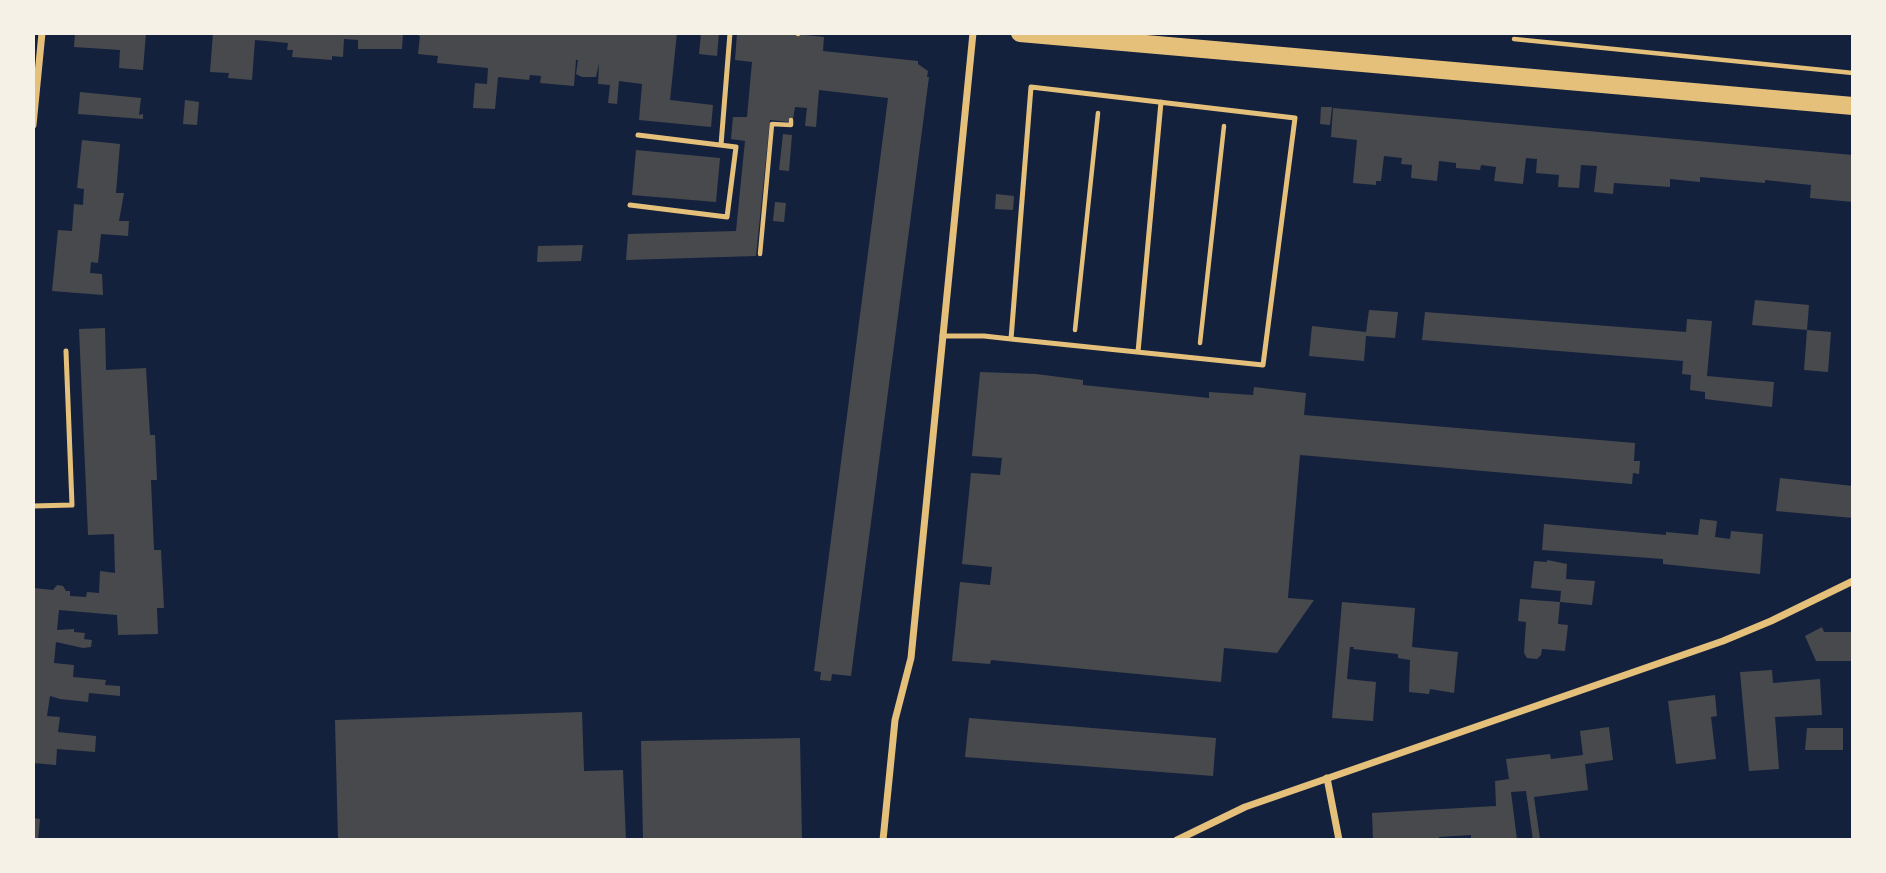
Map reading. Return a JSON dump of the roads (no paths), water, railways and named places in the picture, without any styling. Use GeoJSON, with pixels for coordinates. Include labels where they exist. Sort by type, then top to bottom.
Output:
{"type":"FeatureCollection","features":[{"type":"Feature","properties":{"kind":"main road"},"geometry":{"type":"LineString","coordinates":[[1020,33],[1853,106]]}},
{"type":"Feature","properties":{"kind":"street"},"geometry":{"type":"LineString","coordinates":[[33,125],[36,72],[42,33]]}},
{"type":"Feature","properties":{"kind":"street"},"geometry":{"type":"LineString","coordinates":[[883,840],[895,720],[911,659],[973,33]]}},
{"type":"Feature","properties":{"kind":"street"},"geometry":{"type":"LineString","coordinates":[[1177,840],[1222,817],[1327,778],[1723,641],[1853,581]]}},
{"type":"Feature","properties":{"kind":"street"},"geometry":{"type":"LineString","coordinates":[[1327,778],[1339,840]]}},
{"type":"Feature","properties":{"kind":"lane"},"geometry":{"type":"LineString","coordinates":[[721,145],[730,33]]}},
{"type":"Feature","properties":{"kind":"lane"},"geometry":{"type":"LineString","coordinates":[[942,336],[984,336],[1012,339],[1073,345],[1263,365],[1296,118],[1031,88],[1012,339]]}},
{"type":"Feature","properties":{"kind":"lane"},"geometry":{"type":"LineString","coordinates":[[1138,352],[1161,102]]}},
{"type":"Feature","properties":{"kind":"lane"},"geometry":{"type":"LineString","coordinates":[[630,205],[727,217],[736,147],[638,135]]}},
{"type":"Feature","properties":{"kind":"lane"},"geometry":{"type":"LineString","coordinates":[[33,506],[72,505],[66,351]]}}]}
